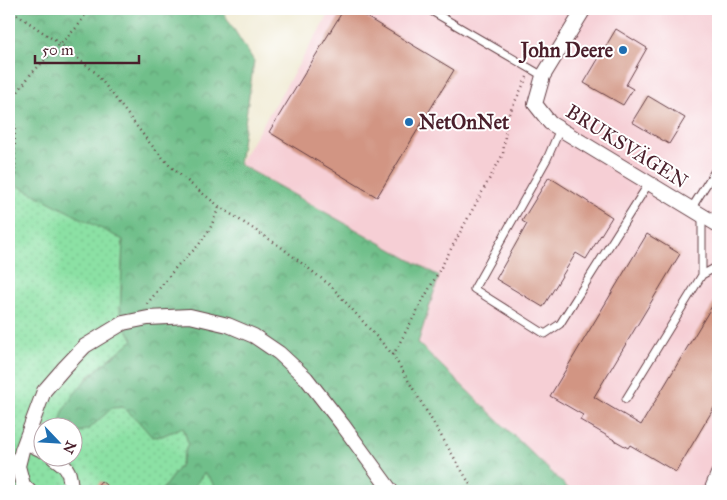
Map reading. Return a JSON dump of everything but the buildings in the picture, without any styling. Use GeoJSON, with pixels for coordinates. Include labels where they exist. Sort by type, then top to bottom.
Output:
{"type":"FeatureCollection","features":[{"type":"Feature","properties":{"kind":"street","name":"BRUKSVÄGEN"},"geometry":{"type":"LineString","coordinates":[[584,9],[536,73],[535,104],[550,123],[718,225]]}},
{"type":"Feature","properties":{"kind":"street"},"geometry":{"type":"LineString","coordinates":[[28,491],[23,484],[18,466],[44,391],[64,368],[85,346],[123,323],[148,318],[190,316],[228,326],[254,336],[279,353],[306,378],[391,491]]}},
{"type":"Feature","properties":{"kind":"street"},"geometry":{"type":"LineString","coordinates":[[24,446],[32,448]]}},
{"type":"Feature","properties":{"kind":"street"},"geometry":{"type":"LineString","coordinates":[[66,468],[70,473],[71,491]]}},
{"type":"Feature","properties":{"kind":"street"},"geometry":{"type":"LineString","coordinates":[[711,491],[718,474]]}},
{"type":"Feature","properties":{"kind":"lane"},"geometry":{"type":"LineString","coordinates":[[428,9],[536,73]]}},
{"type":"Feature","properties":{"kind":"lane"},"geometry":{"type":"LineString","coordinates":[[560,129],[547,159],[474,289],[545,334],[560,324],[649,183]]}},
{"type":"Feature","properties":{"kind":"lane"},"geometry":{"type":"LineString","coordinates":[[702,275],[697,212],[718,166]]}},
{"type":"Feature","properties":{"kind":"lane"},"geometry":{"type":"LineString","coordinates":[[626,400],[702,275],[718,266]]}},
{"type":"Feature","properties":{"kind":"lane"},"geometry":{"type":"LineString","coordinates":[[9,462],[24,446]]}},
{"type":"Feature","properties":{"kind":"path"},"geometry":{"type":"LineString","coordinates":[[9,9],[60,44],[96,73],[148,141],[170,166],[220,207],[281,247],[331,286],[393,355],[474,491]]}},
{"type":"Feature","properties":{"kind":"path"},"geometry":{"type":"LineString","coordinates":[[9,345],[15,166],[14,97],[31,74],[78,26],[89,9]]}},
{"type":"Feature","properties":{"kind":"path"},"geometry":{"type":"LineString","coordinates":[[393,355],[503,154],[507,118],[536,73]]}},
{"type":"Feature","properties":{"kind":"shaded area"},"geometry":{"type":"Polygon","coordinates":[[[332,9],[718,9],[718,473],[711,491],[678,491],[667,484],[663,491],[571,491],[417,343],[239,164],[332,9]]]}},
{"type":"Feature","properties":{"kind":"green space"},"geometry":{"type":"Polygon","coordinates":[[[9,9],[221,9],[254,61],[239,164],[439,276],[418,343],[571,491],[218,491],[204,473],[191,491],[161,491],[180,466],[188,443],[183,427],[162,436],[152,437],[123,407],[112,408],[89,429],[82,431],[82,418],[62,418],[68,403],[77,390],[100,367],[133,340],[120,317],[123,240],[9,181],[9,9]]]}},
{"type":"Feature","properties":{"kind":"green space"},"geometry":{"type":"Polygon","coordinates":[[[9,181],[123,239],[120,317],[133,340],[88,377],[64,418],[32,418],[32,468],[82,468],[82,431],[89,429],[112,407],[123,407],[162,436],[183,426],[188,443],[180,466],[161,491],[9,491],[9,181]]]}},
{"type":"Feature","properties":{"kind":"green space"},"geometry":{"type":"Polygon","coordinates":[[[204,472],[209,477],[218,491],[191,491],[204,472]]]}},
{"type":"Feature","properties":{"kind":"place","name":"John Deere"},"geometry":{"type":"Point","coordinates":[623,50]}},
{"type":"Feature","properties":{"kind":"place","name":"NetOnNet"},"geometry":{"type":"Point","coordinates":[409,122]}}]}
